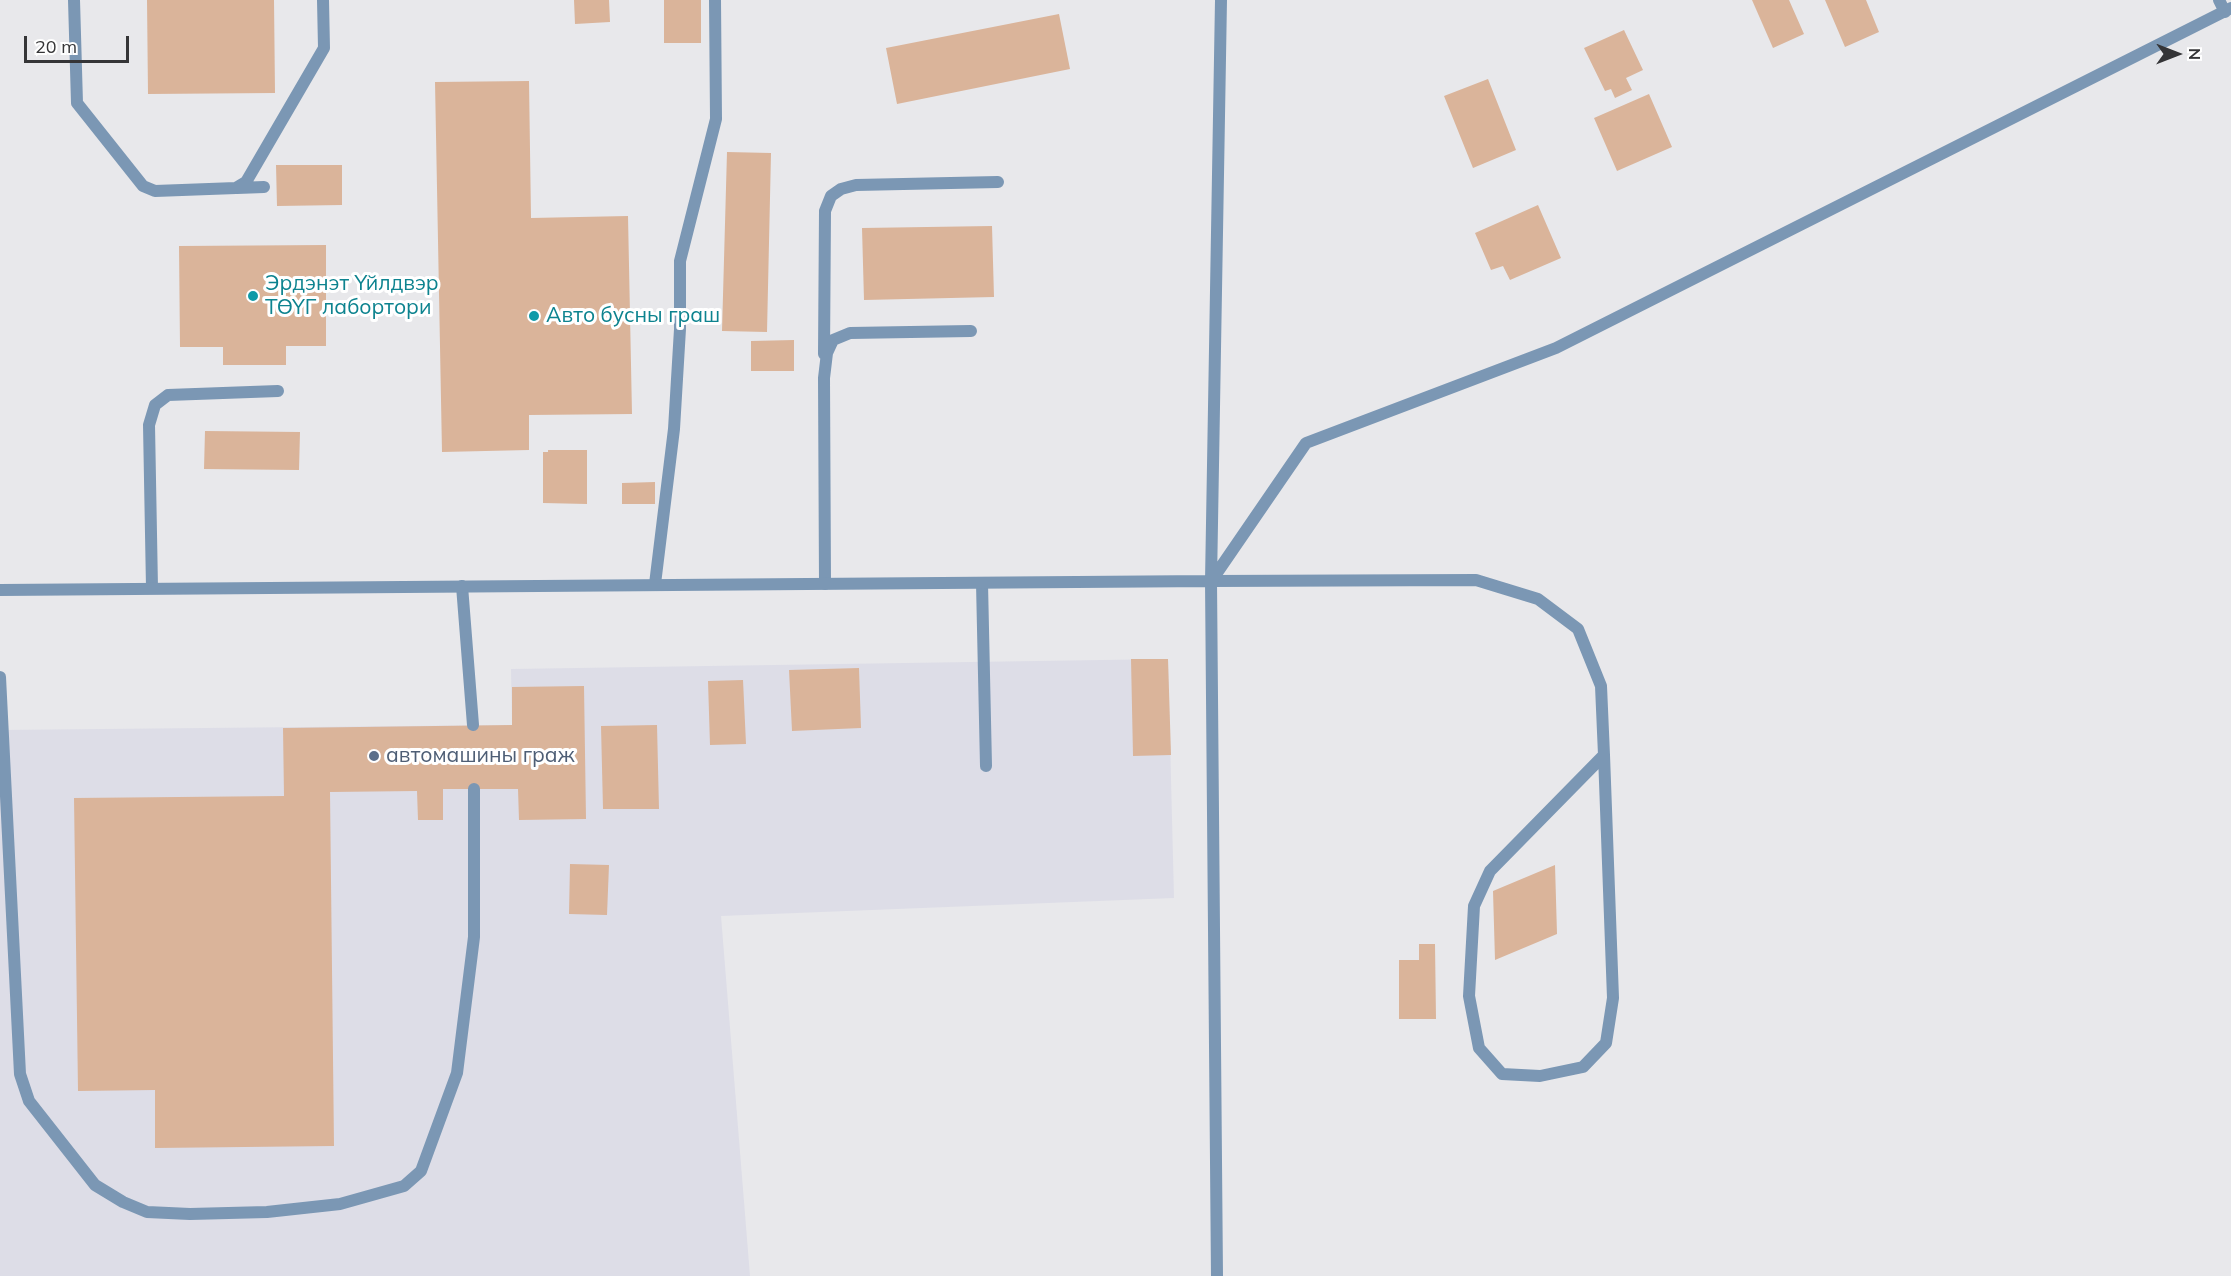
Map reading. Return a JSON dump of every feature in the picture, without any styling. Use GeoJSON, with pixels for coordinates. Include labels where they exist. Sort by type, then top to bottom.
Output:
{"type":"FeatureCollection","features":[{"type":"Feature","properties":{"kind":"street"},"geometry":{"type":"LineString","coordinates":[[74,0],[77,103],[143,186],[155,191],[264,187]]}},
{"type":"Feature","properties":{"kind":"street"},"geometry":{"type":"LineString","coordinates":[[236,188],[246,182],[324,48],[323,0]]}},
{"type":"Feature","properties":{"kind":"street"},"geometry":{"type":"LineString","coordinates":[[655,584],[674,429],[680,329],[680,261],[716,119],[715,0]]}},
{"type":"Feature","properties":{"kind":"street"},"geometry":{"type":"LineString","coordinates":[[1217,1276],[1211,581],[1221,0]]}},
{"type":"Feature","properties":{"kind":"street"},"geometry":{"type":"LineString","coordinates":[[1211,581],[1305,443],[1556,348],[2225,7]]}},
{"type":"Feature","properties":{"kind":"street"},"geometry":{"type":"LineString","coordinates":[[825,584],[825,211],[831,196],[841,189],[856,185],[998,182]]}},
{"type":"Feature","properties":{"kind":"street"},"geometry":{"type":"LineString","coordinates":[[824,378],[827,353],[833,340],[850,333],[971,331]]}},
{"type":"Feature","properties":{"kind":"street"},"geometry":{"type":"LineString","coordinates":[[152,588],[149,425],[155,405],[168,395],[278,391]]}},
{"type":"Feature","properties":{"kind":"street"},"geometry":{"type":"LineString","coordinates":[[0,590],[1476,580],[1538,599],[1578,629],[1601,686],[1604,755],[1613,998],[1606,1043],[1583,1067],[1540,1076],[1502,1074],[1479,1048],[1469,996],[1474,906],[1490,871],[1604,755]]}},
{"type":"Feature","properties":{"kind":"street"},"geometry":{"type":"LineString","coordinates":[[982,583],[986,766]]}},
{"type":"Feature","properties":{"kind":"street"},"geometry":{"type":"LineString","coordinates":[[462,586],[472,725]]}},
{"type":"Feature","properties":{"kind":"street"},"geometry":{"type":"LineString","coordinates":[[0,677],[20,1074],[29,1101],[94,1185],[123,1202],[147,1212],[190,1214],[267,1212],[340,1204],[404,1186],[421,1171],[457,1073],[474,938],[474,789]]}},
{"type":"Feature","properties":{"kind":"shaded area"},"geometry":{"type":"Polygon","coordinates":[[[1168,659],[1174,898],[721,916],[750,1276],[0,1276],[0,730],[512,725],[511,669],[1168,659]]]}},
{"type":"Feature","properties":{"kind":"building"},"geometry":{"type":"Polygon","coordinates":[[[147,0],[274,0],[275,93],[148,94],[147,0]]]}},
{"type":"Feature","properties":{"kind":"building"},"geometry":{"type":"Polygon","coordinates":[[[574,0],[609,0],[610,22],[575,24],[574,0]]]}},
{"type":"Feature","properties":{"kind":"building"},"geometry":{"type":"Polygon","coordinates":[[[664,0],[701,0],[701,43],[664,43],[664,0]]]}},
{"type":"Feature","properties":{"kind":"building"},"geometry":{"type":"Polygon","coordinates":[[[1752,0],[1789,0],[1804,34],[1773,48],[1752,0]]]}},
{"type":"Feature","properties":{"kind":"building"},"geometry":{"type":"Polygon","coordinates":[[[1825,0],[1866,0],[1879,32],[1845,47],[1825,0]]]}},
{"type":"Feature","properties":{"kind":"building"},"geometry":{"type":"Polygon","coordinates":[[[1059,14],[1070,69],[897,104],[886,48],[1059,14]]]}},
{"type":"Feature","properties":{"kind":"building"},"geometry":{"type":"Polygon","coordinates":[[[1624,30],[1643,70],[1626,78],[1632,90],[1615,98],[1611,89],[1605,91],[1584,48],[1624,30]]]}},
{"type":"Feature","properties":{"kind":"building"},"geometry":{"type":"Polygon","coordinates":[[[1488,79],[1516,150],[1473,168],[1444,96],[1488,79]]]}},
{"type":"Feature","properties":{"kind":"building","name":"Авто бусны граш"},"geometry":{"type":"Polygon","coordinates":[[[529,81],[531,218],[628,216],[632,414],[529,415],[529,450],[442,452],[435,82],[529,81]]]}},
{"type":"Feature","properties":{"kind":"building"},"geometry":{"type":"Polygon","coordinates":[[[1649,94],[1672,147],[1617,171],[1594,118],[1649,94]]]}},
{"type":"Feature","properties":{"kind":"building"},"geometry":{"type":"Polygon","coordinates":[[[727,152],[771,153],[767,332],[722,331],[727,152]]]}},
{"type":"Feature","properties":{"kind":"building"},"geometry":{"type":"Polygon","coordinates":[[[276,165],[342,165],[342,205],[277,206],[276,165]]]}},
{"type":"Feature","properties":{"kind":"building"},"geometry":{"type":"Polygon","coordinates":[[[1538,205],[1561,258],[1510,280],[1503,266],[1491,270],[1475,233],[1538,205]]]}},
{"type":"Feature","properties":{"kind":"building"},"geometry":{"type":"Polygon","coordinates":[[[992,226],[994,297],[864,300],[862,228],[992,226]]]}},
{"type":"Feature","properties":{"kind":"building","name":"Эрдэнэт Үйлдвэр ТӨҮГ лабортори"},"geometry":{"type":"Polygon","coordinates":[[[326,245],[326,346],[286,346],[286,365],[223,365],[223,347],[180,347],[179,246],[326,245]]]}},
{"type":"Feature","properties":{"kind":"building"},"geometry":{"type":"Polygon","coordinates":[[[794,340],[794,371],[751,371],[751,341],[794,340]]]}},
{"type":"Feature","properties":{"kind":"building"},"geometry":{"type":"Polygon","coordinates":[[[205,431],[300,432],[299,470],[204,469],[205,431]]]}},
{"type":"Feature","properties":{"kind":"building"},"geometry":{"type":"Polygon","coordinates":[[[548,450],[587,450],[587,504],[543,503],[543,452],[548,452],[548,450]]]}},
{"type":"Feature","properties":{"kind":"building"},"geometry":{"type":"Polygon","coordinates":[[[655,482],[655,504],[622,504],[622,483],[655,482]]]}},
{"type":"Feature","properties":{"kind":"building"},"geometry":{"type":"Polygon","coordinates":[[[1131,659],[1168,659],[1171,755],[1133,756],[1131,659]]]}},
{"type":"Feature","properties":{"kind":"building"},"geometry":{"type":"Polygon","coordinates":[[[859,668],[861,728],[792,731],[789,670],[859,668]]]}},
{"type":"Feature","properties":{"kind":"building"},"geometry":{"type":"Polygon","coordinates":[[[743,680],[746,744],[710,745],[708,681],[743,680]]]}},
{"type":"Feature","properties":{"kind":"building"},"geometry":{"type":"Polygon","coordinates":[[[584,686],[586,819],[519,820],[518,789],[443,789],[443,820],[418,820],[417,791],[330,792],[334,1146],[155,1148],[155,1090],[78,1091],[74,798],[284,796],[283,728],[512,725],[512,687],[584,686]]]}},
{"type":"Feature","properties":{"kind":"building"},"geometry":{"type":"Polygon","coordinates":[[[657,725],[659,809],[603,809],[601,726],[657,725]]]}},
{"type":"Feature","properties":{"kind":"building"},"geometry":{"type":"Polygon","coordinates":[[[570,864],[609,865],[607,915],[569,914],[570,864]]]}},
{"type":"Feature","properties":{"kind":"building"},"geometry":{"type":"Polygon","coordinates":[[[1555,865],[1557,934],[1495,960],[1493,891],[1555,865]]]}},
{"type":"Feature","properties":{"kind":"building"},"geometry":{"type":"Polygon","coordinates":[[[1419,944],[1435,944],[1436,1019],[1399,1019],[1399,960],[1419,960],[1419,944]]]}},
{"type":"Feature","properties":{"kind":"place","name":"Эрдэнэт Үйлдвэр ТӨҮГ лабортори"},"geometry":{"type":"Point","coordinates":[253,296]}},
{"type":"Feature","properties":{"kind":"place","name":"Авто бусны граш"},"geometry":{"type":"Point","coordinates":[534,316]}},
{"type":"Feature","properties":{"kind":"place","name":"автомашины граж"},"geometry":{"type":"Point","coordinates":[374,756]}}]}
